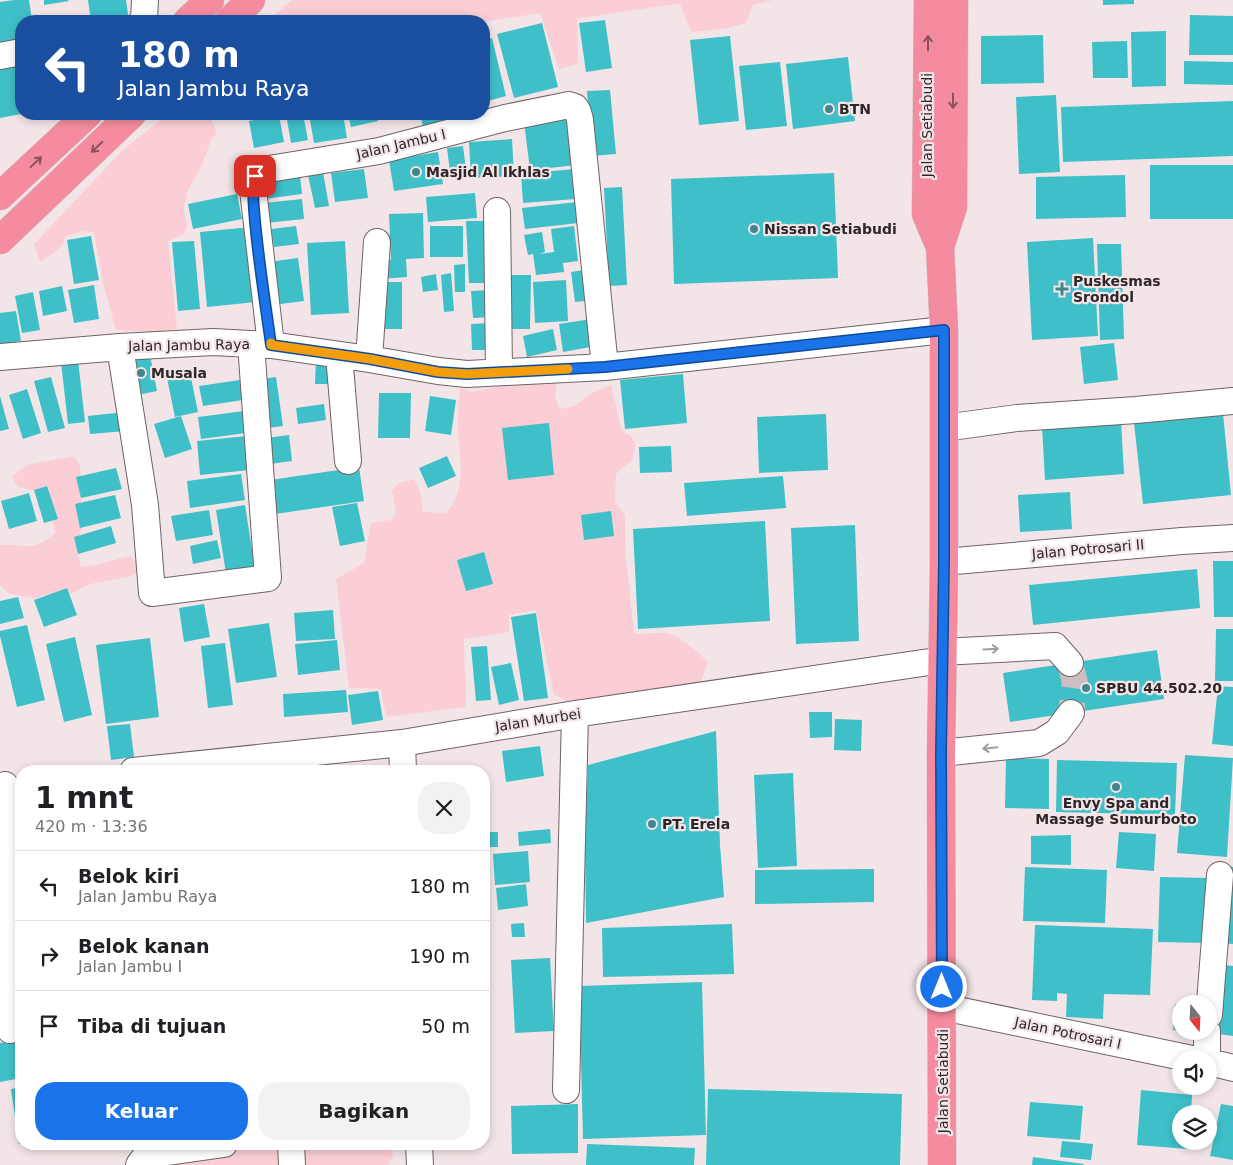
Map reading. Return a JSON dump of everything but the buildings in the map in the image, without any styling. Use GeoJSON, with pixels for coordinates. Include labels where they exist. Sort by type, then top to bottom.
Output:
{"type":"FeatureCollection","features":[{"type":"Feature","properties":{"kind":"highway"},"geometry":{"type":"LineString","coordinates":[[194,15],[210,0]]}},
{"type":"Feature","properties":{"kind":"highway"},"geometry":{"type":"LineString","coordinates":[[235,15],[251,0]]}},
{"type":"Feature","properties":{"kind":"highway","name":"Jalan Setiabudi"},"geometry":{"type":"LineString","coordinates":[[928,0],[926,214],[940,247],[944,330],[944,562],[941,753],[942,1165]]}},
{"type":"Feature","properties":{"kind":"highway","name":"Jalan Setiabudi"},"geometry":{"type":"LineString","coordinates":[[940,247],[953,207],[954,0]]}},
{"type":"Feature","properties":{"kind":"highway"},"geometry":{"type":"LineString","coordinates":[[0,196],[82,120]]}},
{"type":"Feature","properties":{"kind":"highway"},"geometry":{"type":"LineString","coordinates":[[0,240],[126,120]]}},
{"type":"Feature","properties":{"kind":"street"},"geometry":{"type":"LineString","coordinates":[[144,15],[145,0]]}},
{"type":"Feature","properties":{"kind":"street"},"geometry":{"type":"LineString","coordinates":[[0,56],[15,53]]}},
{"type":"Feature","properties":{"kind":"street","name":"Jalan Jambu I"},"geometry":{"type":"LineString","coordinates":[[261,344],[252,181],[255,176],[269,169],[379,151],[505,118],[569,105],[575,107],[580,120],[605,367]]}},
{"type":"Feature","properties":{"kind":"street"},"geometry":{"type":"LineString","coordinates":[[497,211],[499,372]]}},
{"type":"Feature","properties":{"kind":"street"},"geometry":{"type":"LineString","coordinates":[[370,359],[377,242]]}},
{"type":"Feature","properties":{"kind":"street","name":"Jalan Jambu Raya"},"geometry":{"type":"LineString","coordinates":[[0,357],[120,347],[213,342],[261,344],[370,359],[438,372],[467,374],[605,367],[944,330]]}},
{"type":"Feature","properties":{"kind":"street"},"geometry":{"type":"LineString","coordinates":[[120,347],[145,505],[152,593],[268,578],[261,344]]}},
{"type":"Feature","properties":{"kind":"street"},"geometry":{"type":"LineString","coordinates":[[339,355],[348,461]]}},
{"type":"Feature","properties":{"kind":"street"},"geometry":{"type":"LineString","coordinates":[[944,428],[1017,418],[1233,401]]}},
{"type":"Feature","properties":{"kind":"street","name":"Jalan Potrosari II"},"geometry":{"type":"LineString","coordinates":[[944,562],[1233,538]]}},
{"type":"Feature","properties":{"kind":"street","name":"Jalan Murbei"},"geometry":{"type":"LineString","coordinates":[[191,765],[402,743],[942,656],[1056,646],[1070,663]]}},
{"type":"Feature","properties":{"kind":"street"},"geometry":{"type":"LineString","coordinates":[[941,753],[1039,743],[1057,732],[1071,713]]}},
{"type":"Feature","properties":{"kind":"street"},"geometry":{"type":"LineString","coordinates":[[566,1090],[575,714]]}},
{"type":"Feature","properties":{"kind":"street"},"geometry":{"type":"LineString","coordinates":[[402,743],[403,765]]}},
{"type":"Feature","properties":{"kind":"street"},"geometry":{"type":"LineString","coordinates":[[9,784],[15,890],[10,1030]]}},
{"type":"Feature","properties":{"kind":"street"},"geometry":{"type":"LineString","coordinates":[[1211,995],[1220,875]]}},
{"type":"Feature","properties":{"kind":"street","name":"Jalan Potrosari I"},"geometry":{"type":"LineString","coordinates":[[943,1007],[1172,1055]]}},
{"type":"Feature","properties":{"kind":"street"},"geometry":{"type":"LineString","coordinates":[[1217,1064],[1233,1068]]}},
{"type":"Feature","properties":{"kind":"street"},"geometry":{"type":"LineString","coordinates":[[139,1165],[145,1156],[181,1150]]}},
{"type":"Feature","properties":{"kind":"street"},"geometry":{"type":"LineString","coordinates":[[291,1150],[292,1165]]}},
{"type":"Feature","properties":{"kind":"street"},"geometry":{"type":"LineString","coordinates":[[419,1150],[420,1165]]}},
{"type":"Feature","properties":{"kind":"shaded area"},"geometry":{"type":"Polygon","coordinates":[[[292,0],[773,0],[753,5],[746,23],[724,29],[691,32],[680,4],[577,18],[578,64],[559,69],[540,13],[490,21],[490,15],[275,15],[292,0]]]}},
{"type":"Feature","properties":{"kind":"shaded area"},"geometry":{"type":"Polygon","coordinates":[[[160,120],[212,120],[217,133],[211,140],[202,165],[187,192],[184,207],[187,227],[183,234],[168,241],[177,329],[152,332],[116,330],[103,283],[94,232],[83,231],[64,237],[64,243],[40,262],[34,244],[123,150],[160,120]]]}},
{"type":"Feature","properties":{"kind":"shaded area"},"geometry":{"type":"Polygon","coordinates":[[[557,380],[555,396],[560,409],[576,405],[590,394],[611,385],[621,428],[626,434],[630,435],[635,443],[633,459],[616,474],[615,501],[625,516],[625,549],[634,632],[636,634],[671,634],[688,644],[708,662],[694,700],[588,713],[554,694],[536,610],[509,615],[509,632],[464,639],[466,707],[386,717],[381,689],[349,688],[336,579],[364,563],[371,523],[391,520],[396,514],[392,491],[397,484],[414,479],[420,492],[423,512],[446,513],[453,503],[458,492],[461,468],[458,432],[460,388],[472,392],[500,386],[557,380]]]}},
{"type":"Feature","properties":{"kind":"shaded area"},"geometry":{"type":"Polygon","coordinates":[[[74,456],[79,463],[83,486],[81,500],[83,520],[77,550],[81,567],[130,556],[139,566],[140,572],[128,577],[90,584],[64,597],[56,592],[35,598],[9,594],[0,585],[0,545],[34,545],[55,533],[48,494],[18,487],[12,477],[27,465],[74,456]]]}},
{"type":"Feature","properties":{"kind":"shaded area"},"geometry":{"type":"Polygon","coordinates":[[[169,1150],[392,1150],[393,1156],[388,1165],[149,1165],[169,1150]]]}},
{"type":"Feature","properties":{"kind":"tunnel"},"geometry":{"type":"LineString","coordinates":[[1070,663],[1075,683],[1071,713]]}},
{"type":"Feature","properties":{"kind":"slow traffic"},"geometry":{"type":"LineString","coordinates":[[271,343],[271,345],[370,359],[438,372],[467,374],[568,369]]}},
{"type":"Feature","properties":{"kind":"place","name":"BTN"},"geometry":{"type":"Point","coordinates":[829,109]}},
{"type":"Feature","properties":{"kind":"place","name":"Masjid Al Ikhlas"},"geometry":{"type":"Point","coordinates":[416,172]}},
{"type":"Feature","properties":{"kind":"place","name":"Nissan Setiabudi"},"geometry":{"type":"Point","coordinates":[754,229]}},
{"type":"Feature","properties":{"kind":"place","name":"Puskesmas Srondol"},"geometry":{"type":"Point","coordinates":[1062,289]}},
{"type":"Feature","properties":{"kind":"place","name":"Musala"},"geometry":{"type":"Point","coordinates":[141,373]}},
{"type":"Feature","properties":{"kind":"place","name":"SPBU 44.502.20"},"geometry":{"type":"Point","coordinates":[1086,688]}},
{"type":"Feature","properties":{"kind":"place","name":"Envy Spa and Massage Sumurboto"},"geometry":{"type":"Point","coordinates":[1116,787]}},
{"type":"Feature","properties":{"kind":"place","name":"PT. Erela"},"geometry":{"type":"Point","coordinates":[652,824]}},
{"type":"Feature","properties":{"kind":"route"},"geometry":{"type":"LineString","coordinates":[[255,176],[252,181],[254,207],[271,345],[370,359],[438,372],[467,374],[605,367],[944,330],[944,562],[941,753],[942,987]]}}]}
